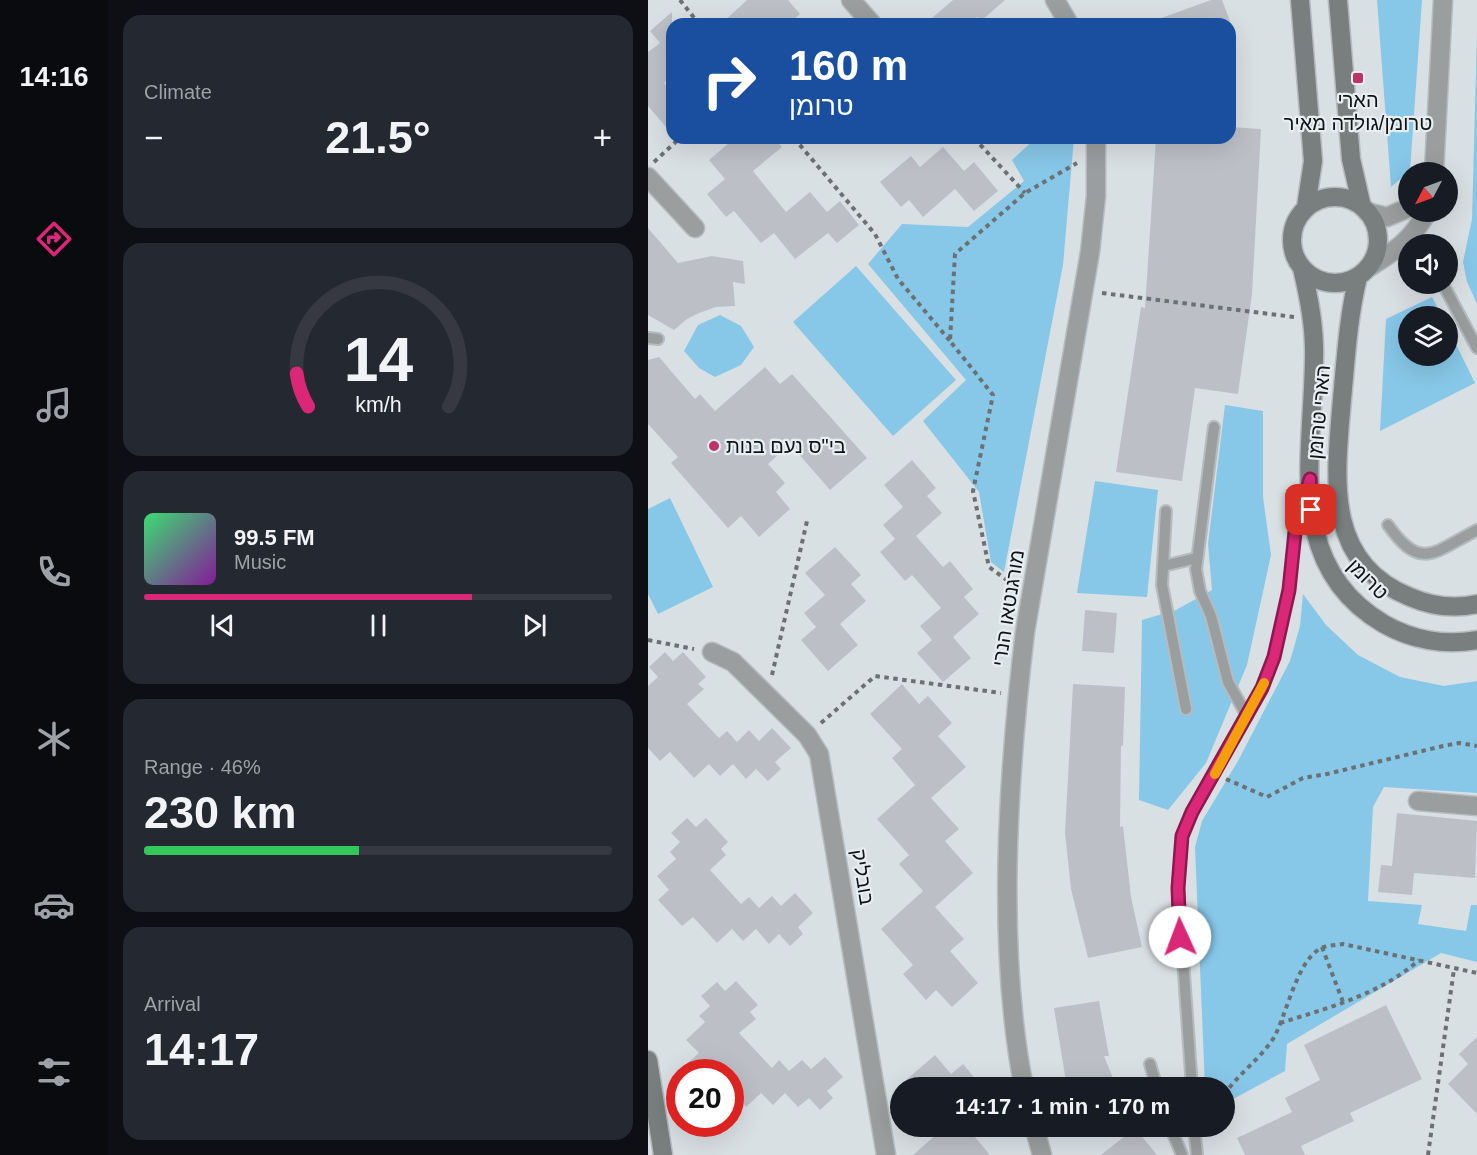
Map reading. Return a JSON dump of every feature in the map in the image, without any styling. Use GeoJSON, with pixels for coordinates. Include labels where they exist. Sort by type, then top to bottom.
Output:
{"type":"FeatureCollection","features":[{"type":"Feature","properties":{"kind":"street"},"geometry":{"type":"LineString","coordinates":[[1055,0],[1066,18]]}},
{"type":"Feature","properties":{"kind":"street"},"geometry":{"type":"LineString","coordinates":[[1300,0],[1313,161],[1306,207]]}},
{"type":"Feature","properties":{"kind":"street"},"geometry":{"type":"LineString","coordinates":[[1338,0],[1351,159],[1365,209],[1378,237],[1375,256],[1363,273]]}},
{"type":"Feature","properties":{"kind":"street"},"geometry":{"type":"LineString","coordinates":[[1435,162],[1443,0]]}},
{"type":"Feature","properties":{"kind":"street"},"geometry":{"type":"LineString","coordinates":[[855,5],[867,18]]}},
{"type":"Feature","properties":{"kind":"street","name":"מורגנטאו הנרי"},"geometry":{"type":"LineString","coordinates":[[1022,1077],[1011,987],[1010,928],[1010,846],[1018,695],[1031,598],[1083,291],[1096,196],[1096,145]]}},
{"type":"Feature","properties":{"kind":"street"},"geometry":{"type":"LineString","coordinates":[[648,177],[695,228]]}},
{"type":"Feature","properties":{"kind":"street"},"geometry":{"type":"LineString","coordinates":[[1398,212],[1387,217],[1344,198],[1331,197],[1318,200],[1306,207],[1297,218],[1292,237],[1295,257],[1302,268],[1313,278],[1325,282],[1345,282],[1398,249]]}},
{"type":"Feature","properties":{"kind":"street","name":"הארי טרומן"},"geometry":{"type":"LineString","coordinates":[[1302,268],[1313,319],[1311,431]]}},
{"type":"Feature","properties":{"kind":"street","name":"הארי טרומן"},"geometry":{"type":"LineString","coordinates":[[1363,273],[1348,324],[1336,483],[1345,530],[1365,565],[1397,592],[1422,602],[1445,606],[1477,604]]}},
{"type":"Feature","properties":{"kind":"street","name":"טרומן"},"geometry":{"type":"LineString","coordinates":[[1311,431],[1311,510],[1317,542],[1329,573],[1347,596],[1371,616],[1395,630],[1419,638],[1442,642],[1477,640]]}},
{"type":"Feature","properties":{"kind":"street","name":"בובליק"},"geometry":{"type":"LineString","coordinates":[[712,652],[733,662],[807,735],[819,754],[886,1155]]}},
{"type":"Feature","properties":{"kind":"street"},"geometry":{"type":"LineString","coordinates":[[1418,801],[1477,806]]}},
{"type":"Feature","properties":{"kind":"street"},"geometry":{"type":"LineString","coordinates":[[648,1060],[663,1155]]}},
{"type":"Feature","properties":{"kind":"street"},"geometry":{"type":"LineString","coordinates":[[1037,1137],[1042,1155]]}},
{"type":"Feature","properties":{"kind":"lane"},"geometry":{"type":"LineString","coordinates":[[1448,294],[1477,348]]}},
{"type":"Feature","properties":{"kind":"lane"},"geometry":{"type":"LineString","coordinates":[[1214,427],[1197,558],[1200,591],[1211,616],[1228,682],[1247,716]]}},
{"type":"Feature","properties":{"kind":"lane"},"geometry":{"type":"LineString","coordinates":[[1191,1077],[1180,937],[1179,853],[1192,812],[1247,716],[1274,657],[1289,590],[1295,532],[1310,479]]}},
{"type":"Feature","properties":{"kind":"lane"},"geometry":{"type":"LineString","coordinates":[[1166,511],[1161,585],[1186,710]]}},
{"type":"Feature","properties":{"kind":"lane"},"geometry":{"type":"LineString","coordinates":[[1388,525],[1402,546],[1417,555],[1431,554],[1477,530]]}},
{"type":"Feature","properties":{"kind":"lane"},"geometry":{"type":"LineString","coordinates":[[1163,566],[1197,558]]}},
{"type":"Feature","properties":{"kind":"lane"},"geometry":{"type":"LineString","coordinates":[[1150,1065],[1154,1077]]}},
{"type":"Feature","properties":{"kind":"lane"},"geometry":{"type":"LineString","coordinates":[[1175,1137],[1182,1155]]}},
{"type":"Feature","properties":{"kind":"lane"},"geometry":{"type":"LineString","coordinates":[[1195,1137],[1197,1155]]}},
{"type":"Feature","properties":{"kind":"path"},"geometry":{"type":"LineString","coordinates":[[680,0],[694,18]]}},
{"type":"Feature","properties":{"kind":"path"},"geometry":{"type":"LineString","coordinates":[[648,167],[673,144]]}},
{"type":"Feature","properties":{"kind":"path"},"geometry":{"type":"LineString","coordinates":[[799,144],[875,234],[898,279],[993,395],[973,491],[989,567],[1031,598]]}},
{"type":"Feature","properties":{"kind":"path"},"geometry":{"type":"LineString","coordinates":[[980,144],[1025,193]]}},
{"type":"Feature","properties":{"kind":"path"},"geometry":{"type":"LineString","coordinates":[[950,341],[955,254],[1025,193],[1096,145]]}},
{"type":"Feature","properties":{"kind":"path"},"geometry":{"type":"LineString","coordinates":[[1083,291],[1313,319]]}},
{"type":"Feature","properties":{"kind":"path"},"geometry":{"type":"LineString","coordinates":[[767,696],[807,521]]}},
{"type":"Feature","properties":{"kind":"path"},"geometry":{"type":"LineString","coordinates":[[648,640],[712,652]]}},
{"type":"Feature","properties":{"kind":"path"},"geometry":{"type":"LineString","coordinates":[[807,735],[875,676],[1018,695]]}},
{"type":"Feature","properties":{"kind":"path"},"geometry":{"type":"LineString","coordinates":[[1215,774],[1268,796],[1303,778],[1459,743],[1477,746]]}},
{"type":"Feature","properties":{"kind":"path"},"geometry":{"type":"LineString","coordinates":[[1235,1078],[1255,1061],[1273,1039],[1308,960],[1322,947],[1343,944],[1477,974]]}},
{"type":"Feature","properties":{"kind":"path"},"geometry":{"type":"LineString","coordinates":[[1322,947],[1343,1002]]}},
{"type":"Feature","properties":{"kind":"path"},"geometry":{"type":"LineString","coordinates":[[1280,1023],[1343,1002],[1404,974],[1419,960]]}},
{"type":"Feature","properties":{"kind":"path"},"geometry":{"type":"LineString","coordinates":[[1428,1155],[1454,969]]}},
{"type":"Feature","properties":{"kind":"shaded area"},"geometry":{"type":"Polygon","coordinates":[[[1377,0],[1422,0],[1411,162],[1398,162],[1398,181],[1391,187],[1377,0]]]}},
{"type":"Feature","properties":{"kind":"shaded area"},"geometry":{"type":"Polygon","coordinates":[[[1477,32],[1477,304],[1467,282],[1463,262],[1472,219],[1477,32]]]}},
{"type":"Feature","properties":{"kind":"shaded area"},"geometry":{"type":"Polygon","coordinates":[[[1029,144],[1073,144],[1063,265],[1004,572],[991,562],[979,492],[923,421],[966,380],[868,264],[902,224],[968,227],[1024,181],[1012,160],[1029,144]]]}},
{"type":"Feature","properties":{"kind":"shaded area"},"geometry":{"type":"Polygon","coordinates":[[[856,266],[956,380],[893,436],[793,322],[856,266]]]}},
{"type":"Feature","properties":{"kind":"shaded area"},"geometry":{"type":"Polygon","coordinates":[[[1432,297],[1437,306],[1413,306],[1432,297]]]}},
{"type":"Feature","properties":{"kind":"shaded area"},"geometry":{"type":"Polygon","coordinates":[[[1398,313],[1398,366],[1458,366],[1458,348],[1475,383],[1380,431],[1386,319],[1398,313]]]}},
{"type":"Feature","properties":{"kind":"shaded area"},"geometry":{"type":"Polygon","coordinates":[[[720,315],[741,326],[754,347],[741,365],[715,377],[699,368],[684,351],[698,325],[720,315]]]}},
{"type":"Feature","properties":{"kind":"shaded area"},"geometry":{"type":"Polygon","coordinates":[[[1225,405],[1263,411],[1263,497],[1271,555],[1247,665],[1206,763],[1168,810],[1139,800],[1142,620],[1176,610],[1212,590],[1208,544],[1225,405]]]}},
{"type":"Feature","properties":{"kind":"shaded area"},"geometry":{"type":"Polygon","coordinates":[[[1095,481],[1158,490],[1147,597],[1077,593],[1095,481]]]}},
{"type":"Feature","properties":{"kind":"shaded area"},"geometry":{"type":"Polygon","coordinates":[[[670,498],[713,587],[658,614],[648,594],[648,509],[670,498]]]}},
{"type":"Feature","properties":{"kind":"shaded area"},"geometry":{"type":"Polygon","coordinates":[[[1303,594],[1326,625],[1358,655],[1400,677],[1444,686],[1477,681],[1477,793],[1384,787],[1373,807],[1368,901],[1422,905],[1418,924],[1466,931],[1471,905],[1477,905],[1477,962],[1441,953],[1287,1044],[1285,1071],[1235,1098],[1235,1077],[1205,1077],[1195,847],[1202,821],[1238,761],[1290,661],[1300,626],[1303,594]]]}},
{"type":"Feature","properties":{"kind":"building"},"geometry":{"type":"Polygon","coordinates":[[[747,0],[788,0],[800,14],[796,18],[728,18],[747,0]]]}},
{"type":"Feature","properties":{"kind":"building"},"geometry":{"type":"Polygon","coordinates":[[[953,0],[1005,0],[984,18],[932,18],[953,0]]]}},
{"type":"Feature","properties":{"kind":"building"},"geometry":{"type":"Polygon","coordinates":[[[1211,0],[1222,0],[1229,18],[1161,18],[1211,0]]]}},
{"type":"Feature","properties":{"kind":"building"},"geometry":{"type":"Polygon","coordinates":[[[672,12],[672,18],[666,18],[666,81],[664,83],[666,85],[666,127],[648,106],[648,52],[660,43],[650,31],[672,12]]]}},
{"type":"Feature","properties":{"kind":"building"},"geometry":{"type":"Polygon","coordinates":[[[1236,127],[1261,129],[1252,294],[1238,394],[1195,388],[1182,481],[1116,472],[1141,307],[1145,308],[1156,144],[1236,144],[1236,127]]]}},
{"type":"Feature","properties":{"kind":"building"},"geometry":{"type":"Polygon","coordinates":[[[728,144],[779,144],[782,147],[753,171],[786,212],[810,192],[827,212],[840,201],[859,225],[837,243],[828,233],[795,259],[774,233],[761,243],[734,211],[726,217],[707,194],[725,179],[709,160],[728,144]]]}},
{"type":"Feature","properties":{"kind":"building"},"geometry":{"type":"Polygon","coordinates":[[[943,147],[964,171],[974,162],[998,191],[974,211],[955,189],[923,217],[909,200],[901,207],[880,182],[911,156],[920,167],[943,147]]]}},
{"type":"Feature","properties":{"kind":"building"},"geometry":{"type":"Polygon","coordinates":[[[648,228],[678,263],[712,256],[743,261],[745,284],[733,282],[735,306],[716,307],[699,313],[674,330],[648,315],[648,228]]]}},
{"type":"Feature","properties":{"kind":"building"},"geometry":{"type":"Polygon","coordinates":[[[659,357],[695,399],[700,394],[715,411],[765,367],[780,384],[792,374],[867,458],[830,490],[790,444],[768,464],[785,483],[776,492],[790,509],[759,537],[741,516],[728,528],[671,463],[678,457],[648,424],[648,360],[659,357]]]}},
{"type":"Feature","properties":{"kind":"building"},"geometry":{"type":"Polygon","coordinates":[[[912,460],[936,488],[927,496],[942,513],[916,536],[943,567],[950,561],[973,589],[964,597],[979,614],[953,637],[971,658],[943,682],[917,653],[932,640],[920,626],[941,608],[912,575],[905,581],[880,552],[895,539],[883,525],[903,507],[884,485],[912,460]]]}},
{"type":"Feature","properties":{"kind":"building"},"geometry":{"type":"Polygon","coordinates":[[[835,547],[861,575],[851,584],[866,601],[840,624],[858,645],[828,671],[801,640],[816,627],[804,613],[825,595],[805,573],[835,547]]]}},
{"type":"Feature","properties":{"kind":"building"},"geometry":{"type":"Polygon","coordinates":[[[1085,610],[1117,613],[1114,653],[1082,651],[1085,610]]]}},
{"type":"Feature","properties":{"kind":"building"},"geometry":{"type":"Polygon","coordinates":[[[665,652],[673,661],[683,652],[706,677],[698,684],[704,689],[687,704],[719,738],[727,731],[737,742],[749,730],[759,741],[772,728],[791,748],[775,762],[781,769],[768,781],[756,769],[746,779],[733,764],[720,776],[709,764],[694,778],[670,752],[660,761],[648,748],[648,686],[658,677],[649,667],[665,652]]]}},
{"type":"Feature","properties":{"kind":"building"},"geometry":{"type":"Polygon","coordinates":[[[902,684],[919,704],[928,696],[952,723],[938,736],[966,767],[931,798],[959,829],[945,841],[973,873],[935,907],[964,939],[950,951],[978,983],[952,1007],[936,990],[926,1000],[903,974],[913,965],[881,929],[923,891],[899,864],[909,855],[877,819],[915,785],[892,758],[902,749],[870,714],[902,684]]]}},
{"type":"Feature","properties":{"kind":"building"},"geometry":{"type":"Polygon","coordinates":[[[1073,684],[1125,687],[1123,746],[1121,746],[1120,827],[1123,826],[1131,897],[1142,947],[1088,958],[1071,889],[1065,833],[1073,684]]]}},
{"type":"Feature","properties":{"kind":"building"},"geometry":{"type":"Polygon","coordinates":[[[1397,813],[1477,821],[1475,878],[1414,873],[1412,895],[1378,892],[1381,865],[1392,866],[1397,813]]]}},
{"type":"Feature","properties":{"kind":"building"},"geometry":{"type":"Polygon","coordinates":[[[687,818],[696,827],[706,818],[728,842],[721,849],[726,855],[710,870],[741,904],[749,897],[759,908],[772,896],[781,906],[795,893],[813,913],[798,927],[803,934],[790,946],[779,934],[769,944],[756,929],[743,941],[732,929],[717,943],[693,917],[682,926],[658,900],[669,890],[657,876],[676,859],[670,852],[680,842],[671,833],[687,818]]]}},
{"type":"Feature","properties":{"kind":"building"},"geometry":{"type":"Polygon","coordinates":[[[736,981],[758,1005],[750,1012],[756,1019],[739,1033],[772,1068],[779,1060],[789,1071],[802,1060],[811,1069],[825,1057],[843,1077],[827,1091],[833,1098],[820,1110],[809,1098],[798,1107],[785,1093],[773,1105],[761,1093],[746,1107],[744,1105],[744,1059],[692,1059],[699,1053],[686,1040],[705,1022],[699,1016],[710,1006],[701,996],[717,982],[725,991],[736,981]]]}},
{"type":"Feature","properties":{"kind":"building"},"geometry":{"type":"Polygon","coordinates":[[[1099,1001],[1109,1056],[1104,1056],[1113,1077],[1065,1077],[1054,1008],[1099,1001]]]}},
{"type":"Feature","properties":{"kind":"building"},"geometry":{"type":"Polygon","coordinates":[[[1386,1005],[1422,1079],[1350,1113],[1354,1121],[1301,1146],[1305,1155],[1245,1155],[1237,1138],[1292,1112],[1285,1098],[1320,1080],[1304,1045],[1386,1005]]]}},
{"type":"Feature","properties":{"kind":"building"},"geometry":{"type":"Polygon","coordinates":[[[1477,1037],[1477,1114],[1448,1084],[1468,1064],[1459,1054],[1477,1037]]]}},
{"type":"Feature","properties":{"kind":"building"},"geometry":{"type":"Polygon","coordinates":[[[935,1055],[951,1074],[963,1064],[974,1077],[910,1077],[935,1055]]]}},
{"type":"Feature","properties":{"kind":"building"},"geometry":{"type":"Polygon","coordinates":[[[933,1137],[975,1137],[990,1155],[913,1155],[933,1137]]]}},
{"type":"Feature","properties":{"kind":"building"},"geometry":{"type":"Polygon","coordinates":[[[1124,1137],[1142,1137],[1157,1155],[1101,1155],[1124,1137]]]}},
{"type":"Feature","properties":{"kind":"slow traffic"},"geometry":{"type":"LineString","coordinates":[[1215,774],[1264,683]]}},
{"type":"Feature","properties":{"kind":"place","name":"הארי טרומן/גולדה מאיר"},"geometry":{"type":"Point","coordinates":[1358,78]}},
{"type":"Feature","properties":{"kind":"place","name":"בי\"ס נעם בנות"},"geometry":{"type":"Point","coordinates":[714,446]}},
{"type":"Feature","properties":{"kind":"route"},"geometry":{"type":"LineString","coordinates":[[1180,937],[1178,888],[1182,836],[1192,812],[1262,688],[1274,657],[1289,590],[1290,557],[1295,532],[1310,479],[1311,510]]}}]}
